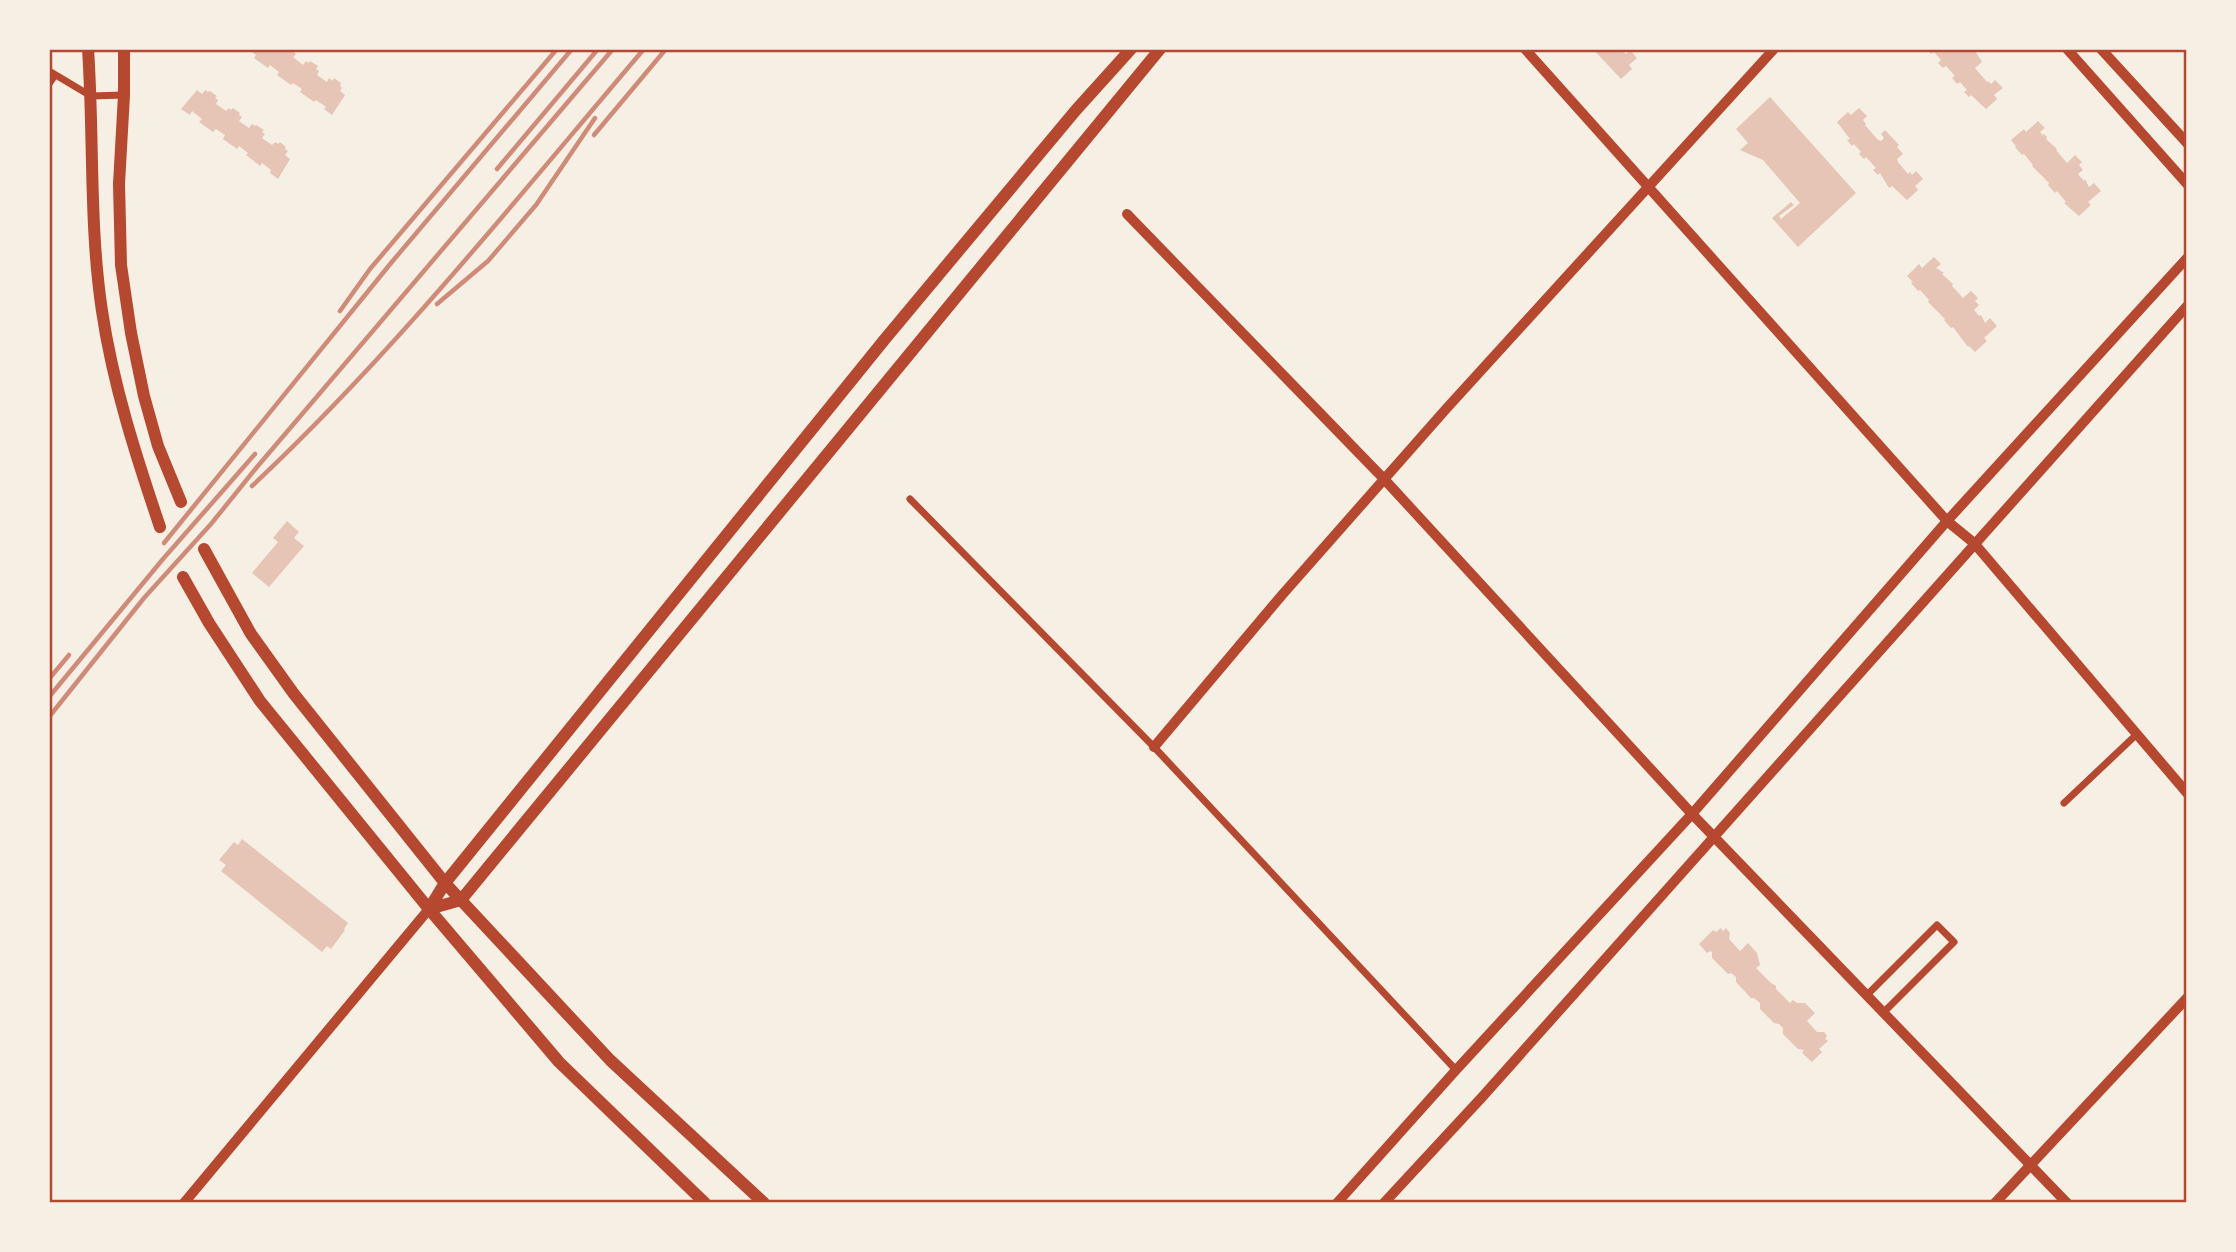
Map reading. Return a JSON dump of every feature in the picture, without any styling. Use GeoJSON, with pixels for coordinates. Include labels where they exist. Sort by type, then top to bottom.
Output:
{"type":"FeatureCollection","features":[{"type":"Feature","properties":{"kind":"main road"},"geometry":{"type":"LineString","coordinates":[[89,49],[94,219],[102,309],[114,375],[134,450],[160,527]]}},
{"type":"Feature","properties":{"kind":"main road"},"geometry":{"type":"LineString","coordinates":[[124,49],[119,184],[121,265],[144,396],[158,446],[181,502]]}},
{"type":"Feature","properties":{"kind":"main road"},"geometry":{"type":"LineString","coordinates":[[429,909],[446,883],[884,339],[1076,110],[1131,49]]}},
{"type":"Feature","properties":{"kind":"main road"},"geometry":{"type":"LineString","coordinates":[[429,909],[461,900],[1160,49]]}},
{"type":"Feature","properties":{"kind":"main road"},"geometry":{"type":"LineString","coordinates":[[204,549],[251,634],[272,664],[446,883],[610,1060],[764,1203]]}},
{"type":"Feature","properties":{"kind":"main road"},"geometry":{"type":"LineString","coordinates":[[183,577],[209,623],[260,701],[429,909],[559,1062],[705,1203]]}},
{"type":"Feature","properties":{"kind":"street"},"geometry":{"type":"LineString","coordinates":[[1525,49],[1947,521],[1974,543],[2187,793]]}},
{"type":"Feature","properties":{"kind":"street"},"geometry":{"type":"LineString","coordinates":[[1154,747],[1384,479],[1774,49]]}},
{"type":"Feature","properties":{"kind":"street"},"geometry":{"type":"LineString","coordinates":[[2067,49],[2187,184]]}},
{"type":"Feature","properties":{"kind":"street"},"geometry":{"type":"LineString","coordinates":[[2101,49],[2187,143]]}},
{"type":"Feature","properties":{"kind":"street"},"geometry":{"type":"LineString","coordinates":[[53,73],[91,96],[124,95]]}},
{"type":"Feature","properties":{"kind":"street"},"geometry":{"type":"LineString","coordinates":[[1127,214],[1384,479],[1692,814],[2067,1203]]}},
{"type":"Feature","properties":{"kind":"street"},"geometry":{"type":"LineString","coordinates":[[1337,1203],[1692,814],[1947,521],[2187,258]]}},
{"type":"Feature","properties":{"kind":"street"},"geometry":{"type":"LineString","coordinates":[[1384,1203],[1715,837],[2187,306]]}},
{"type":"Feature","properties":{"kind":"street"},"geometry":{"type":"LineString","coordinates":[[910,499],[1154,747],[1456,1070]]}},
{"type":"Feature","properties":{"kind":"street"},"geometry":{"type":"LineString","coordinates":[[2064,803],[2137,734]]}},
{"type":"Feature","properties":{"kind":"street"},"geometry":{"type":"LineString","coordinates":[[184,1203],[429,909]]}},
{"type":"Feature","properties":{"kind":"street"},"geometry":{"type":"LineString","coordinates":[[1867,995],[1937,925],[1954,942],[1884,1012]]}},
{"type":"Feature","properties":{"kind":"street"},"geometry":{"type":"LineString","coordinates":[[1995,1203],[2187,998]]}},
{"type":"Feature","properties":{"kind":"lane"},"geometry":{"type":"LineString","coordinates":[[49,86],[53,73]]}},
{"type":"Feature","properties":{"kind":"building"},"geometry":{"type":"Polygon","coordinates":[[[248,49],[295,49],[293,51],[296,54],[293,57],[303,65],[310,61],[318,66],[317,75],[327,82],[329,78],[333,81],[334,78],[341,83],[340,91],[345,95],[332,115],[324,109],[326,107],[300,92],[302,89],[277,75],[279,72],[270,65],[268,68],[254,58],[256,55],[248,49]]]}},
{"type":"Feature","properties":{"kind":"building"},"geometry":{"type":"Polygon","coordinates":[[[1593,49],[1619,49],[1626,54],[1630,50],[1637,58],[1629,65],[1632,69],[1621,79],[1593,49]]]}},
{"type":"Feature","properties":{"kind":"building"},"geometry":{"type":"Polygon","coordinates":[[[1926,49],[1974,49],[1982,62],[1975,68],[1987,82],[1991,84],[1995,80],[2003,88],[1994,95],[1997,99],[1986,109],[1964,92],[1967,90],[1960,82],[1957,84],[1952,78],[1955,76],[1946,66],[1943,68],[1938,63],[1941,60],[1934,52],[1931,54],[1926,49]]]}},
{"type":"Feature","properties":{"kind":"building"},"geometry":{"type":"Polygon","coordinates":[[[197,90],[202,94],[205,90],[210,91],[217,96],[216,104],[226,111],[233,108],[240,113],[242,117],[239,121],[249,128],[252,124],[264,130],[262,138],[272,145],[280,142],[286,147],[288,151],[285,155],[290,159],[278,179],[262,163],[260,166],[246,155],[248,153],[239,146],[237,149],[223,139],[225,135],[216,129],[213,132],[199,122],[202,119],[192,111],[190,115],[181,109],[197,90]]]}},
{"type":"Feature","properties":{"kind":"building"},"geometry":{"type":"Polygon","coordinates":[[[1770,97],[1856,193],[1798,247],[1772,218],[1791,202],[1794,205],[1779,216],[1781,219],[1800,203],[1763,160],[1740,150],[1748,143],[1736,129],[1770,97]]]}},
{"type":"Feature","properties":{"kind":"building"},"geometry":{"type":"Polygon","coordinates":[[[1859,108],[1867,116],[1863,120],[1865,125],[1878,140],[1884,138],[1881,134],[1885,130],[1899,145],[1897,147],[1903,154],[1897,159],[1908,174],[1910,172],[1912,175],[1916,171],[1923,179],[1915,186],[1918,190],[1907,200],[1892,186],[1889,188],[1880,173],[1878,175],[1873,170],[1876,168],[1847,140],[1850,139],[1837,122],[1848,112],[1851,115],[1859,108]]]}},
{"type":"Feature","properties":{"kind":"building"},"geometry":{"type":"Polygon","coordinates":[[[2038,121],[2045,128],[2040,132],[2067,163],[2075,155],[2082,162],[2079,165],[2083,170],[2078,174],[2084,181],[2085,179],[2089,187],[2094,183],[2101,191],[2088,202],[2091,205],[2079,216],[2064,203],[2066,202],[2057,191],[2055,193],[2011,140],[2038,121]]]}},
{"type":"Feature","properties":{"kind":"building"},"geometry":{"type":"Polygon","coordinates":[[[1934,257],[1941,264],[1936,268],[1944,273],[1942,274],[1963,298],[1971,291],[1978,298],[1975,301],[1979,305],[1974,310],[1981,315],[1985,323],[1990,318],[1997,326],[1984,338],[1987,341],[1975,352],[1907,276],[1919,264],[1922,268],[1934,257]]]}},
{"type":"Feature","properties":{"kind":"building"},"geometry":{"type":"Polygon","coordinates":[[[287,521],[299,532],[294,538],[304,546],[269,587],[252,573],[278,542],[273,538],[287,521]]]}},
{"type":"Feature","properties":{"kind":"building"},"geometry":{"type":"Polygon","coordinates":[[[242,839],[348,923],[331,949],[327,946],[322,952],[221,871],[226,865],[219,860],[234,842],[238,845],[242,839]]]}},
{"type":"Feature","properties":{"kind":"building"},"geometry":{"type":"Polygon","coordinates":[[[1721,928],[1723,931],[1726,928],[1730,933],[1729,939],[1740,951],[1748,943],[1757,953],[1760,965],[1756,968],[1790,1003],[1793,1000],[1805,1003],[1815,1013],[1807,1021],[1817,1032],[1824,1032],[1828,1041],[1819,1049],[1822,1052],[1812,1062],[1802,1053],[1804,1050],[1798,1049],[1783,1034],[1783,1028],[1760,1009],[1760,1003],[1751,998],[1736,982],[1736,977],[1728,974],[1712,958],[1712,952],[1707,953],[1699,944],[1713,930],[1716,932],[1721,928]]]}},
{"type":"Feature","properties":{"kind":"railway"},"geometry":{"type":"LineString","coordinates":[[340,311],[370,269],[557,49]]}},
{"type":"Feature","properties":{"kind":"railway"},"geometry":{"type":"LineString","coordinates":[[164,543],[391,263],[572,49]]}},
{"type":"Feature","properties":{"kind":"railway"},"geometry":{"type":"LineString","coordinates":[[497,169],[598,49]]}},
{"type":"Feature","properties":{"kind":"railway"},"geometry":{"type":"LineString","coordinates":[[49,717],[144,598],[211,524],[613,49]]}},
{"type":"Feature","properties":{"kind":"railway"},"geometry":{"type":"LineString","coordinates":[[252,486],[305,435],[405,328],[644,49]]}},
{"type":"Feature","properties":{"kind":"railway"},"geometry":{"type":"LineString","coordinates":[[594,135],[666,49]]}},
{"type":"Feature","properties":{"kind":"railway"},"geometry":{"type":"LineString","coordinates":[[437,304],[488,261],[536,205],[595,118]]}},
{"type":"Feature","properties":{"kind":"railway"},"geometry":{"type":"LineString","coordinates":[[49,697],[163,559],[255,454]]}},
{"type":"Feature","properties":{"kind":"railway"},"geometry":{"type":"LineString","coordinates":[[49,679],[69,655]]}}]}
